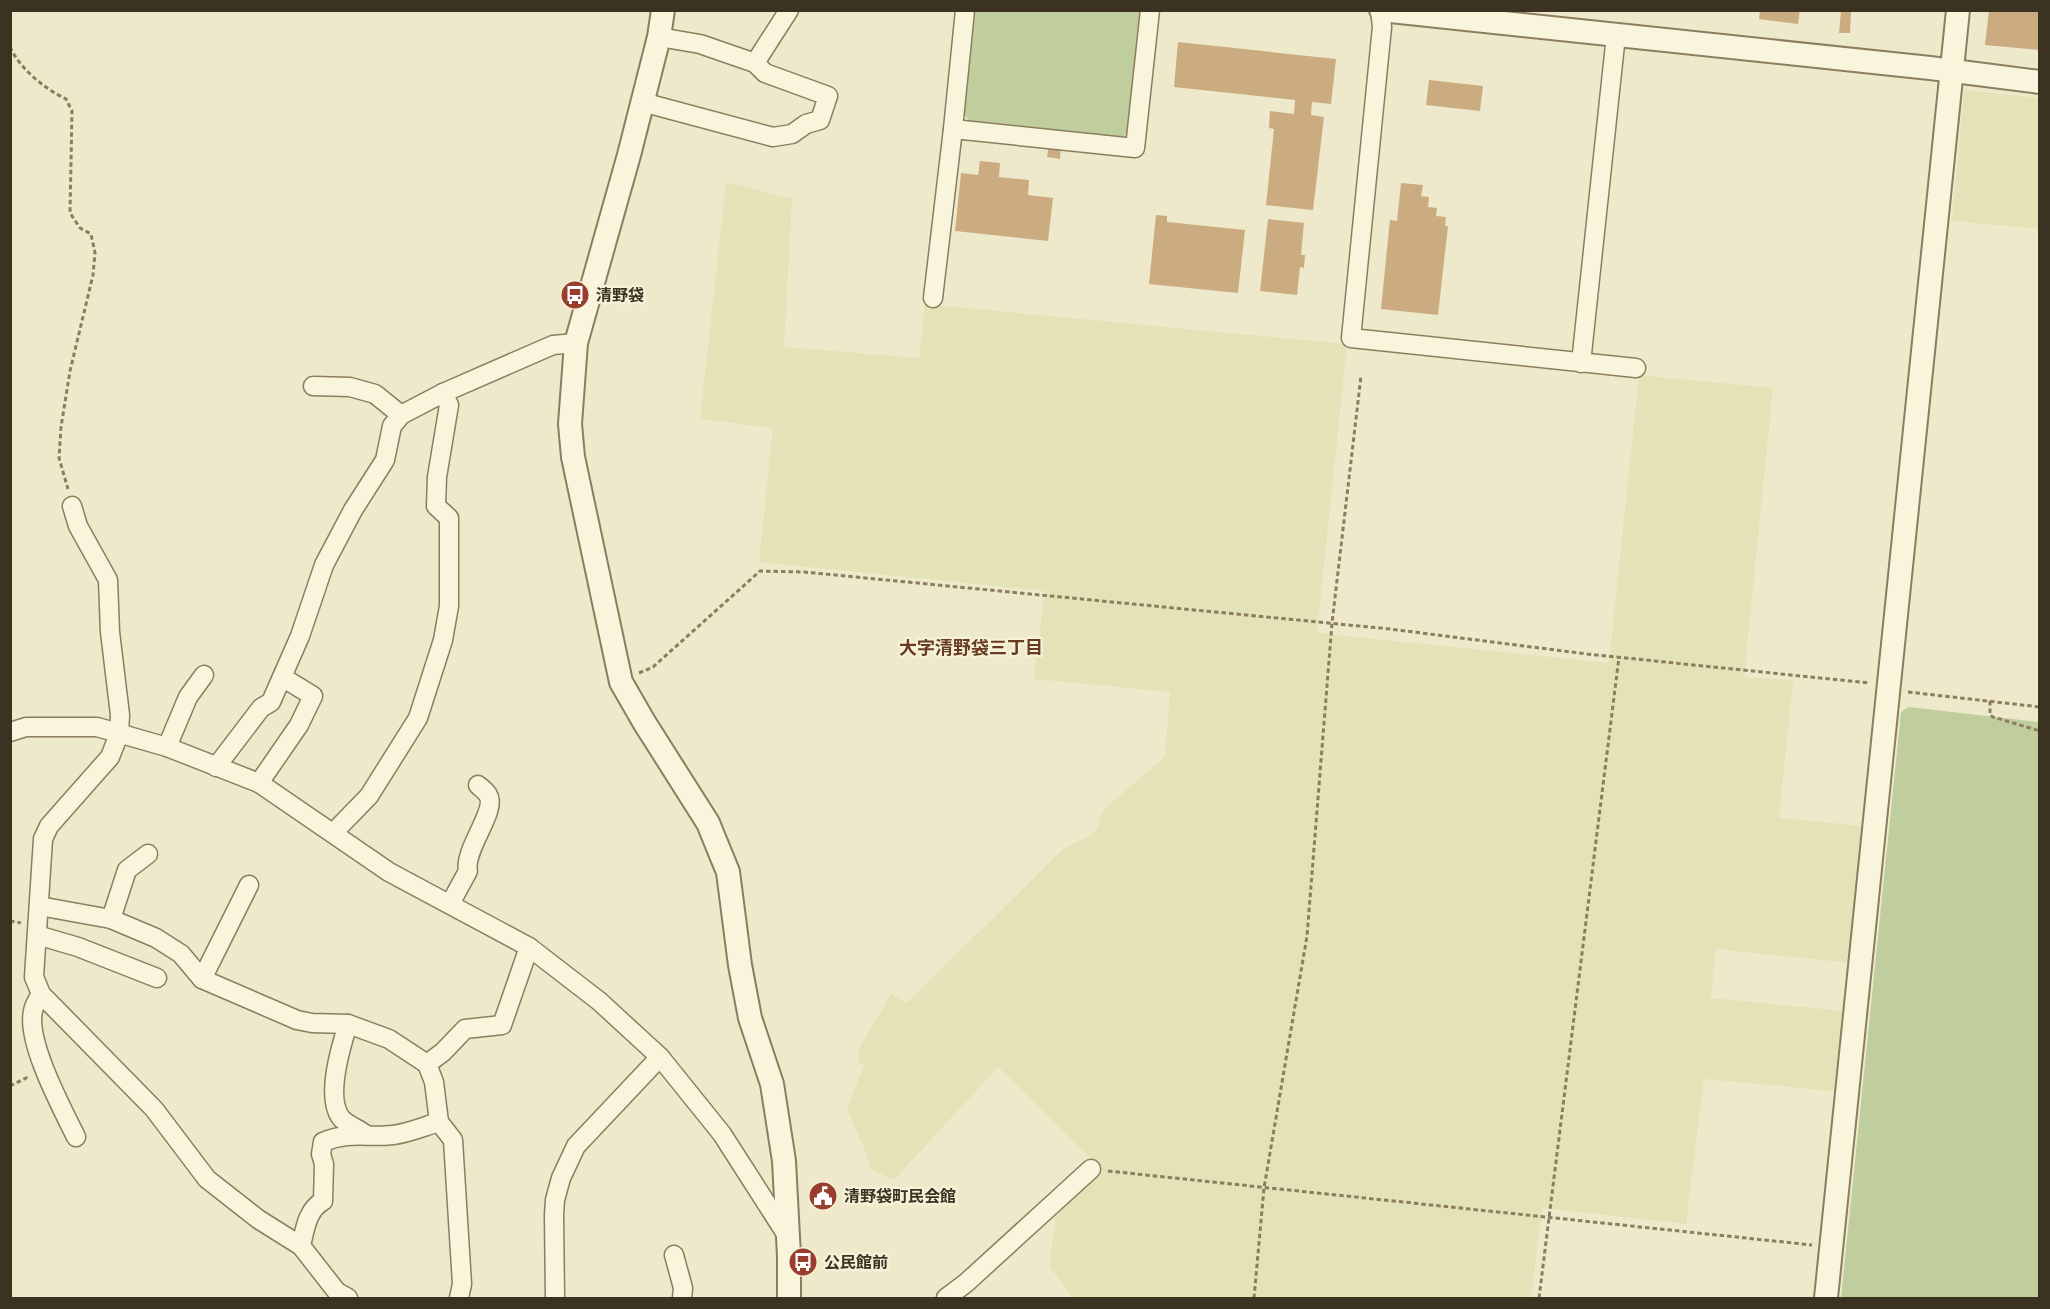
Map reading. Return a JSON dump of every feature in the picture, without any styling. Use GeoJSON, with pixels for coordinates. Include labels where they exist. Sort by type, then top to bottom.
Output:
{"type":"FeatureCollection","features":[{"type":"Feature","properties":{"kind":"street"},"geometry":{"type":"LineString","coordinates":[[663,10],[659,37],[597,274],[576,343],[570,424],[573,457],[621,682],[708,824],[728,872],[740,965],[750,1018],[772,1084],[784,1161],[789,1299]]}},
{"type":"Feature","properties":{"kind":"street"},"geometry":{"type":"LineString","coordinates":[[754,63],[789,10]]}},
{"type":"Feature","properties":{"kind":"street"},"geometry":{"type":"LineString","coordinates":[[933,298],[965,10]]}},
{"type":"Feature","properties":{"kind":"street"},"geometry":{"type":"LineString","coordinates":[[953,129],[1135,148],[1150,10]]}},
{"type":"Feature","properties":{"kind":"street"},"geometry":{"type":"LineString","coordinates":[[1636,368],[1351,338],[1382,27],[1381,10],[2040,82]]}},
{"type":"Feature","properties":{"kind":"street"},"geometry":{"type":"LineString","coordinates":[[1826,1299],[1958,10]]}},
{"type":"Feature","properties":{"kind":"street"},"geometry":{"type":"LineString","coordinates":[[1581,363],[1616,36]]}},
{"type":"Feature","properties":{"kind":"street"},"geometry":{"type":"LineString","coordinates":[[642,102],[773,137],[792,134],[806,124],[820,120],[828,96],[765,73],[754,63],[700,44],[659,37]]}},
{"type":"Feature","properties":{"kind":"street"},"geometry":{"type":"LineString","coordinates":[[216,768],[261,708],[272,702],[300,636],[324,566],[353,510],[385,460],[392,426],[401,415],[443,393],[553,345],[576,343]]}},
{"type":"Feature","properties":{"kind":"street"},"geometry":{"type":"LineString","coordinates":[[313,386],[350,387],[375,394],[401,415]]}},
{"type":"Feature","properties":{"kind":"street"},"geometry":{"type":"LineString","coordinates":[[333,833],[369,796],[418,718],[443,640],[449,606],[449,518],[436,506],[437,477],[450,405],[443,393]]}},
{"type":"Feature","properties":{"kind":"street"},"geometry":{"type":"LineString","coordinates":[[72,506],[78,526],[108,580],[110,632],[120,715],[119,734],[110,757],[50,826],[43,839],[34,977],[41,994],[154,1109],[207,1179],[258,1219],[301,1246],[336,1292],[348,1299]]}},
{"type":"Feature","properties":{"kind":"street"},"geometry":{"type":"LineString","coordinates":[[167,747],[188,698],[204,675]]}},
{"type":"Feature","properties":{"kind":"street"},"geometry":{"type":"LineString","coordinates":[[259,783],[298,725],[313,696],[282,677]]}},
{"type":"Feature","properties":{"kind":"street"},"geometry":{"type":"LineString","coordinates":[[10,732],[26,727],[97,727],[167,747],[259,783],[389,872],[529,947],[599,1001],[660,1058],[722,1134],[788,1237]]}},
{"type":"Feature","properties":{"kind":"street"},"geometry":{"type":"LineString","coordinates":[[450,904],[468,871],[466,863],[483,820],[491,807],[489,796],[478,785]]}},
{"type":"Feature","properties":{"kind":"street"},"geometry":{"type":"LineString","coordinates":[[111,919],[127,870],[148,854]]}},
{"type":"Feature","properties":{"kind":"street"},"geometry":{"type":"LineString","coordinates":[[202,980],[249,885]]}},
{"type":"Feature","properties":{"kind":"street"},"geometry":{"type":"LineString","coordinates":[[39,906],[111,919],[156,938],[180,954],[202,980],[297,1020],[312,1023],[348,1024],[389,1039],[427,1064],[434,1082],[439,1122],[453,1140],[462,1284],[459,1299]]}},
{"type":"Feature","properties":{"kind":"street"},"geometry":{"type":"LineString","coordinates":[[37,934],[78,947],[157,978]]}},
{"type":"Feature","properties":{"kind":"street"},"geometry":{"type":"LineString","coordinates":[[427,1064],[443,1053],[465,1029],[502,1025],[529,947]]}},
{"type":"Feature","properties":{"kind":"street"},"geometry":{"type":"LineString","coordinates":[[41,994],[33,1011],[32,1025],[44,1071],[76,1137]]}},
{"type":"Feature","properties":{"kind":"street"},"geometry":{"type":"LineString","coordinates":[[348,1024],[334,1075],[336,1105],[341,1118],[365,1134]]}},
{"type":"Feature","properties":{"kind":"street"},"geometry":{"type":"LineString","coordinates":[[555,1299],[554,1215],[555,1200],[561,1178],[576,1146],[660,1058]]}},
{"type":"Feature","properties":{"kind":"street"},"geometry":{"type":"LineString","coordinates":[[301,1246],[307,1221],[315,1205],[323,1201],[324,1164],[321,1154],[323,1142],[335,1137],[365,1134],[394,1135],[439,1122]]}},
{"type":"Feature","properties":{"kind":"street"},"geometry":{"type":"LineString","coordinates":[[946,1299],[1091,1169]]}},
{"type":"Feature","properties":{"kind":"street"},"geometry":{"type":"LineString","coordinates":[[674,1255],[683,1288],[682,1299]]}},
{"type":"Feature","properties":{"kind":"path"},"geometry":{"type":"LineString","coordinates":[[10,47],[15,57],[35,77],[54,93],[66,99],[72,111],[70,213],[80,228],[91,234],[95,253],[93,275],[70,371],[61,427],[59,458],[72,506]]}},
{"type":"Feature","properties":{"kind":"path"},"geometry":{"type":"LineString","coordinates":[[1254,1299],[1264,1188],[1307,936],[1332,623],[1361,376]]}},
{"type":"Feature","properties":{"kind":"path"},"geometry":{"type":"LineString","coordinates":[[621,682],[653,667],[760,571],[804,572],[1332,623],[1619,657],[1869,683],[1889,690],[2040,707]]}},
{"type":"Feature","properties":{"kind":"path"},"geometry":{"type":"LineString","coordinates":[[1539,1299],[1619,657]]}},
{"type":"Feature","properties":{"kind":"path"},"geometry":{"type":"LineString","coordinates":[[1990,701],[1990,715],[1993,717],[2040,731]]}},
{"type":"Feature","properties":{"kind":"path"},"geometry":{"type":"LineString","coordinates":[[10,1086],[44,1071]]}},
{"type":"Feature","properties":{"kind":"path"},"geometry":{"type":"LineString","coordinates":[[1091,1169],[1831,1247]]}},
{"type":"Feature","properties":{"kind":"green space"},"geometry":{"type":"Polygon","coordinates":[[[972,11],[1142,11],[1128,132],[1121,139],[973,125],[962,112],[972,11]]]}},
{"type":"Feature","properties":{"kind":"green space"},"geometry":{"type":"Polygon","coordinates":[[[1964,90],[2039,98],[2039,229],[1952,221],[1964,90]]]}},
{"type":"Feature","properties":{"kind":"green space"},"geometry":{"type":"Polygon","coordinates":[[[726,182],[792,199],[784,347],[919,358],[925,304],[1347,344],[1317,633],[1609,663],[1639,375],[1773,388],[1744,677],[1793,680],[1779,818],[1864,826],[1850,963],[1716,949],[1711,998],[1844,1011],[1833,1091],[1704,1079],[1686,1224],[1542,1208],[1531,1298],[1073,1298],[1049,1266],[1056,1216],[1093,1179],[1093,1160],[998,1067],[894,1180],[870,1169],[866,1153],[847,1109],[864,1065],[858,1062],[858,1050],[891,994],[907,1003],[1064,848],[1091,835],[1097,829],[1103,810],[1165,757],[1170,692],[1034,679],[1045,591],[759,562],[773,428],[700,419],[726,182]]]}},
{"type":"Feature","properties":{"kind":"green space"},"geometry":{"type":"Polygon","coordinates":[[[1909,707],[2039,722],[2039,1298],[1841,1298],[1901,712],[1909,707]]]}},
{"type":"Feature","properties":{"kind":"building"},"geometry":{"type":"Polygon","coordinates":[[[1760,10],[1800,10],[1798,24],[1759,19],[1760,10]]]}},
{"type":"Feature","properties":{"kind":"building"},"geometry":{"type":"Polygon","coordinates":[[[1989,10],[2040,10],[2040,50],[1985,45],[1989,10]]]}},
{"type":"Feature","properties":{"kind":"building"},"geometry":{"type":"Polygon","coordinates":[[[1841,11],[1851,12],[1850,33],[1839,33],[1841,11]]]}},
{"type":"Feature","properties":{"kind":"building"},"geometry":{"type":"Polygon","coordinates":[[[1178,42],[1336,59],[1331,104],[1312,102],[1311,115],[1324,117],[1313,210],[1266,205],[1274,129],[1269,128],[1270,111],[1294,114],[1295,100],[1174,87],[1178,42]]]}},
{"type":"Feature","properties":{"kind":"building"},"geometry":{"type":"Polygon","coordinates":[[[1429,80],[1483,86],[1480,111],[1426,105],[1429,80]]]}},
{"type":"Feature","properties":{"kind":"building"},"geometry":{"type":"Polygon","coordinates":[[[1049,144],[1061,145],[1060,159],[1047,157],[1049,144]]]}},
{"type":"Feature","properties":{"kind":"building"},"geometry":{"type":"Polygon","coordinates":[[[980,161],[1000,163],[999,177],[1029,180],[1028,195],[1053,198],[1048,241],[955,231],[961,173],[978,175],[980,161]]]}},
{"type":"Feature","properties":{"kind":"building"},"geometry":{"type":"Polygon","coordinates":[[[1401,183],[1423,185],[1421,196],[1429,197],[1428,207],[1437,208],[1436,216],[1446,217],[1445,226],[1448,226],[1438,315],[1381,309],[1390,220],[1397,221],[1401,183]]]}},
{"type":"Feature","properties":{"kind":"building"},"geometry":{"type":"Polygon","coordinates":[[[1156,215],[1167,216],[1167,222],[1245,230],[1238,293],[1149,284],[1156,215]]]}},
{"type":"Feature","properties":{"kind":"building"},"geometry":{"type":"Polygon","coordinates":[[[1268,219],[1304,223],[1301,255],[1305,255],[1304,268],[1300,267],[1297,295],[1260,291],[1268,219]]]}},
{"type":"Feature","properties":{"kind":"place","name":"清野袋"},"geometry":{"type":"Point","coordinates":[575,295]}},
{"type":"Feature","properties":{"kind":"place","name":"清野袋町民会館"},"geometry":{"type":"Point","coordinates":[823,1196]}},
{"type":"Feature","properties":{"kind":"place","name":"公民館前"},"geometry":{"type":"Point","coordinates":[803,1262]}},
{"type":"Feature","properties":{"kind":"district","name":"大字清野袋三丁目"},"geometry":{"type":"Point","coordinates":[971,647]}}]}
